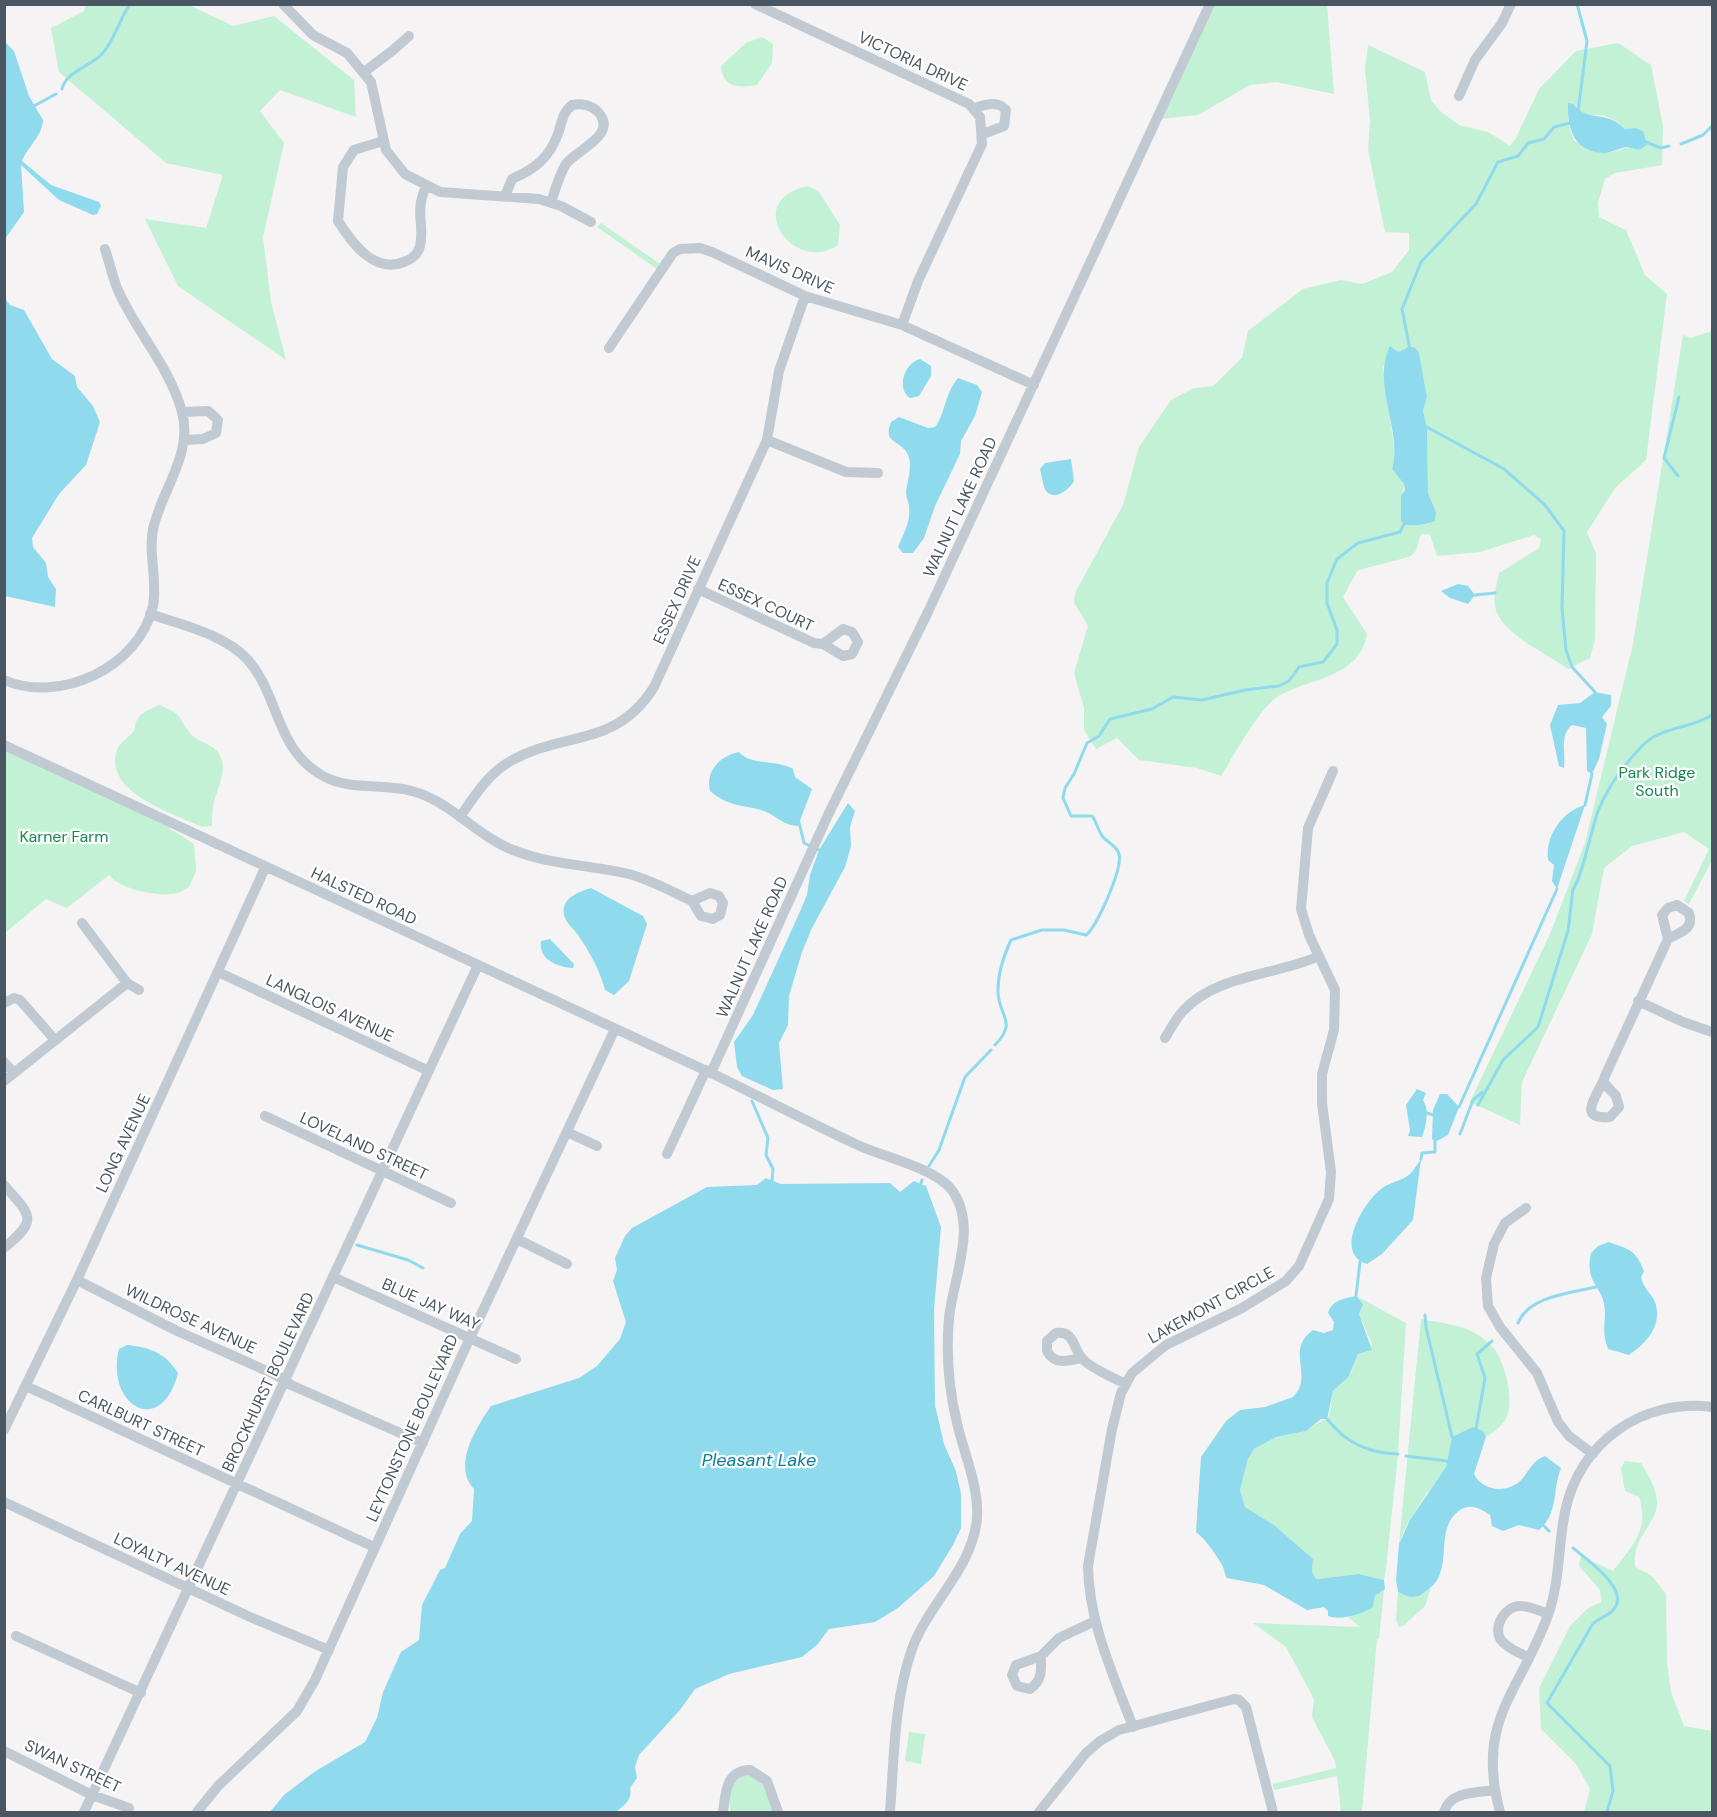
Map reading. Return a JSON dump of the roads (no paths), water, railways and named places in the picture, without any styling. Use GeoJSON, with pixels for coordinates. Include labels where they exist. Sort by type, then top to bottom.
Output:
{"type":"FeatureCollection","features":[{"type":"Feature","properties":{"kind":"street"},"geometry":{"type":"LineString","coordinates":[[283,4],[313,35],[347,53],[364,72],[371,82],[386,150],[405,174],[440,192],[505,196],[551,203],[594,224]]}},
{"type":"Feature","properties":{"kind":"street","name":"VICTORIA DRIVE"},"geometry":{"type":"LineString","coordinates":[[755,4],[974,108],[980,117],[983,134]]}},
{"type":"Feature","properties":{"kind":"street","name":"WALNUT LAKE ROAD"},"geometry":{"type":"LineString","coordinates":[[667,1154],[709,1072],[828,815],[927,614],[1210,4]]}},
{"type":"Feature","properties":{"kind":"street"},"geometry":{"type":"LineString","coordinates":[[1459,96],[1475,60],[1502,23],[1511,4]]}},
{"type":"Feature","properties":{"kind":"street"},"geometry":{"type":"LineString","coordinates":[[364,72],[409,36]]}},
{"type":"Feature","properties":{"kind":"street"},"geometry":{"type":"LineString","coordinates":[[902,326],[918,281],[982,144],[983,134],[1004,126],[1006,110],[1000,105],[992,103],[974,108]]}},
{"type":"Feature","properties":{"kind":"street"},"geometry":{"type":"LineString","coordinates":[[505,196],[512,179],[531,171],[545,158],[554,145],[566,110],[572,105],[587,105],[597,112],[603,121],[603,130],[598,138],[568,162],[551,203]]}},
{"type":"Feature","properties":{"kind":"street"},"geometry":{"type":"LineString","coordinates":[[383,141],[354,150],[343,167],[338,221],[364,254],[388,265],[410,259],[418,253],[421,243],[420,199],[426,186]]}},
{"type":"Feature","properties":{"kind":"street","name":"MAVIS DRIVE"},"geometry":{"type":"LineString","coordinates":[[609,348],[667,261],[680,249],[700,248],[805,296],[902,326],[1034,385]]}},
{"type":"Feature","properties":{"kind":"street"},"geometry":{"type":"LineString","coordinates":[[4,680],[35,689],[70,686],[114,662],[139,635],[150,614],[154,592],[151,535],[185,440],[182,412],[155,354],[117,288],[105,249]]}},
{"type":"Feature","properties":{"kind":"street","name":"ESSEX DRIVE"},"geometry":{"type":"LineString","coordinates":[[460,817],[476,794],[507,763],[554,744],[605,730],[627,720],[640,708],[654,687],[767,440],[779,371],[805,296]]}},
{"type":"Feature","properties":{"kind":"street"},"geometry":{"type":"LineString","coordinates":[[182,412],[208,411],[218,420],[216,433],[211,436],[185,440]]}},
{"type":"Feature","properties":{"kind":"street"},"geometry":{"type":"LineString","coordinates":[[767,440],[846,472],[878,473]]}},
{"type":"Feature","properties":{"kind":"street","name":"ESSEX COURT"},"geometry":{"type":"LineString","coordinates":[[698,589],[814,643],[823,644]]}},
{"type":"Feature","properties":{"kind":"street"},"geometry":{"type":"LineString","coordinates":[[150,614],[212,636],[243,656],[259,680],[289,745],[314,771],[339,783],[412,790],[428,796],[514,851],[629,874],[692,901]]}},
{"type":"Feature","properties":{"kind":"street","name":"HALSTED ROAD"},"geometry":{"type":"LineString","coordinates":[[4,745],[709,1072]]}},
{"type":"Feature","properties":{"kind":"street","name":"LAKEMONT CIRCLE"},"geometry":{"type":"LineString","coordinates":[[1132,1727],[1090,1606],[1088,1566],[1118,1401],[1132,1373],[1146,1359],[1167,1345],[1242,1308],[1286,1281],[1299,1266],[1320,1224],[1329,1199],[1331,1172],[1322,1103],[1322,1074],[1334,1030],[1335,990],[1309,935],[1301,909],[1301,887],[1308,828],[1333,771]]}},
{"type":"Feature","properties":{"kind":"street","name":"LONG AVENUE"},"geometry":{"type":"LineString","coordinates":[[4,1430],[77,1280],[266,868]]}},
{"type":"Feature","properties":{"kind":"street"},"geometry":{"type":"LineString","coordinates":[[82,923],[127,983],[139,990]]}},
{"type":"Feature","properties":{"kind":"street"},"geometry":{"type":"LineString","coordinates":[[1604,1083],[1638,1001],[1668,939]]}},
{"type":"Feature","properties":{"kind":"street"},"geometry":{"type":"LineString","coordinates":[[1166,1038],[1180,1013],[1207,991],[1301,964],[1319,956]]}},
{"type":"Feature","properties":{"kind":"street","name":"BROCKHURST BOULEVARD"},"geometry":{"type":"LineString","coordinates":[[84,1812],[478,965]]}},
{"type":"Feature","properties":{"kind":"street","name":"LANGLOIS AVENUE"},"geometry":{"type":"LineString","coordinates":[[218,972],[429,1071]]}},
{"type":"Feature","properties":{"kind":"street"},"geometry":{"type":"LineString","coordinates":[[4,1081],[127,983]]}},
{"type":"Feature","properties":{"kind":"street"},"geometry":{"type":"LineString","coordinates":[[4,1003],[14,998],[21,1000],[55,1040]]}},
{"type":"Feature","properties":{"kind":"street"},"geometry":{"type":"LineString","coordinates":[[1638,1001],[1683,1022],[1713,1032]]}},
{"type":"Feature","properties":{"kind":"street","name":"LEYTONSTONE BOULEVARD"},"geometry":{"type":"LineString","coordinates":[[197,1812],[218,1786],[297,1711],[328,1650],[470,1337],[615,1029]]}},
{"type":"Feature","properties":{"kind":"street"},"geometry":{"type":"LineString","coordinates":[[4,1062],[14,1073]]}},
{"type":"Feature","properties":{"kind":"street"},"geometry":{"type":"LineString","coordinates":[[709,1072],[859,1146],[943,1181],[955,1196],[963,1216],[963,1242],[949,1318],[948,1350],[951,1393],[974,1492],[977,1517],[973,1539],[911,1655],[900,1708],[890,1812]]}},
{"type":"Feature","properties":{"kind":"street","name":"LOVELAND STREET"},"geometry":{"type":"LineString","coordinates":[[265,1116],[451,1203]]}},
{"type":"Feature","properties":{"kind":"street"},"geometry":{"type":"LineString","coordinates":[[567,1132],[597,1146]]}},
{"type":"Feature","properties":{"kind":"street"},"geometry":{"type":"LineString","coordinates":[[4,1185],[28,1215],[28,1224],[26,1230],[4,1248]]}},
{"type":"Feature","properties":{"kind":"street"},"geometry":{"type":"LineString","coordinates":[[1526,1208],[1505,1223],[1494,1244],[1486,1278],[1488,1306],[1500,1326],[1537,1373],[1558,1422],[1569,1436],[1593,1454]]}},
{"type":"Feature","properties":{"kind":"street"},"geometry":{"type":"LineString","coordinates":[[517,1239],[567,1264]]}},
{"type":"Feature","properties":{"kind":"street","name":"BLUE JAY WAY"},"geometry":{"type":"LineString","coordinates":[[333,1277],[516,1359]]}},
{"type":"Feature","properties":{"kind":"street","name":"WILDROSE AVENUE"},"geometry":{"type":"LineString","coordinates":[[77,1280],[284,1380],[423,1443]]}},
{"type":"Feature","properties":{"kind":"street"},"geometry":{"type":"LineString","coordinates":[[1081,1358],[1126,1384]]}},
{"type":"Feature","properties":{"kind":"street","name":"CARLBURT STREET"},"geometry":{"type":"LineString","coordinates":[[26,1386],[374,1547]]}},
{"type":"Feature","properties":{"kind":"street"},"geometry":{"type":"LineString","coordinates":[[1500,1812],[1495,1790],[1492,1751],[1496,1732],[1502,1709],[1529,1658],[1554,1597],[1565,1512],[1572,1487],[1582,1467],[1604,1440],[1634,1419],[1651,1411],[1680,1405],[1713,1407]]}},
{"type":"Feature","properties":{"kind":"street","name":"LOYALTY AVENUE"},"geometry":{"type":"LineString","coordinates":[[4,1502],[250,1617],[328,1650]]}},
{"type":"Feature","properties":{"kind":"street"},"geometry":{"type":"LineString","coordinates":[[1529,1658],[1509,1647],[1501,1639],[1498,1631],[1503,1615],[1512,1607],[1523,1605],[1548,1614]]}},
{"type":"Feature","properties":{"kind":"street"},"geometry":{"type":"LineString","coordinates":[[1041,1656],[1059,1638],[1095,1621]]}},
{"type":"Feature","properties":{"kind":"street"},"geometry":{"type":"LineString","coordinates":[[16,1636],[141,1693]]}},
{"type":"Feature","properties":{"kind":"street"},"geometry":{"type":"LineString","coordinates":[[1039,1812],[1086,1752],[1119,1731],[1219,1702],[1239,1700],[1246,1707],[1273,1812]]}},
{"type":"Feature","properties":{"kind":"street","name":"SWAN STREET"},"geometry":{"type":"LineString","coordinates":[[4,1750],[92,1795],[129,1808]]}},
{"type":"Feature","properties":{"kind":"street"},"geometry":{"type":"LineString","coordinates":[[723,1812],[729,1779],[738,1772],[750,1770],[767,1781],[778,1812]]}},
{"type":"Feature","properties":{"kind":"street"},"geometry":{"type":"LineString","coordinates":[[1444,1812],[1449,1801],[1456,1796],[1495,1790]]}},
{"type":"Feature","properties":{"kind":"water"},"geometry":{"type":"Polygon","coordinates":[[[5,42],[14,51],[29,96],[43,120],[40,131],[22,161],[51,185],[99,202],[101,206],[97,214],[93,215],[59,200],[21,165],[24,212],[5,239],[5,42]]]}},
{"type":"Feature","properties":{"kind":"water"},"geometry":{"type":"Polygon","coordinates":[[[1568,103],[1573,104],[1584,113],[1611,119],[1625,129],[1635,128],[1643,131],[1647,145],[1641,149],[1625,147],[1604,153],[1586,148],[1579,144],[1571,130],[1568,103]]]}},
{"type":"Feature","properties":{"kind":"water"},"geometry":{"type":"Polygon","coordinates":[[[4,297],[10,305],[24,310],[52,359],[75,376],[77,387],[93,406],[100,422],[86,465],[59,494],[32,538],[33,547],[46,563],[48,577],[56,589],[55,607],[5,596],[4,297]]]}},
{"type":"Feature","properties":{"kind":"water"},"geometry":{"type":"Polygon","coordinates":[[[1390,346],[1399,352],[1410,346],[1419,353],[1427,397],[1423,411],[1427,428],[1428,493],[1436,512],[1435,521],[1423,524],[1407,525],[1401,521],[1401,496],[1405,490],[1404,484],[1392,469],[1394,439],[1385,392],[1385,361],[1390,346]]]}},
{"type":"Feature","properties":{"kind":"water"},"geometry":{"type":"Polygon","coordinates":[[[920,359],[931,366],[931,376],[919,396],[910,398],[903,389],[904,377],[914,361],[920,359]]]}},
{"type":"Feature","properties":{"kind":"water"},"geometry":{"type":"Polygon","coordinates":[[[958,378],[977,385],[982,392],[975,416],[961,441],[960,454],[935,506],[924,538],[913,553],[903,553],[898,547],[909,517],[906,493],[910,464],[905,450],[889,435],[891,422],[899,417],[928,428],[935,427],[953,384],[958,378]]]}},
{"type":"Feature","properties":{"kind":"water"},"geometry":{"type":"Polygon","coordinates":[[[1071,459],[1074,481],[1072,484],[1059,494],[1047,492],[1040,469],[1045,463],[1071,459]]]}},
{"type":"Feature","properties":{"kind":"water"},"geometry":{"type":"Polygon","coordinates":[[[1458,584],[1468,586],[1475,595],[1468,604],[1450,598],[1441,591],[1458,584]]]}},
{"type":"Feature","properties":{"kind":"water"},"geometry":{"type":"Polygon","coordinates":[[[1595,692],[1611,695],[1611,706],[1602,717],[1607,724],[1599,759],[1592,774],[1587,771],[1586,728],[1572,725],[1568,729],[1564,739],[1564,768],[1559,766],[1550,725],[1558,705],[1580,703],[1595,692]]]}},
{"type":"Feature","properties":{"kind":"water"},"geometry":{"type":"Polygon","coordinates":[[[739,752],[750,759],[793,769],[795,777],[812,789],[798,826],[784,822],[764,811],[730,803],[710,791],[710,777],[715,766],[726,757],[739,752]]]}},
{"type":"Feature","properties":{"kind":"water"},"geometry":{"type":"Polygon","coordinates":[[[848,803],[855,811],[850,827],[851,846],[845,867],[812,928],[802,952],[789,996],[788,1025],[779,1043],[783,1089],[773,1090],[742,1076],[737,1067],[734,1042],[753,1015],[798,916],[807,895],[810,875],[819,850],[848,803]]]}},
{"type":"Feature","properties":{"kind":"water"},"geometry":{"type":"Polygon","coordinates":[[[1585,805],[1557,889],[1552,881],[1554,865],[1548,860],[1549,842],[1563,818],[1585,805]]]}},
{"type":"Feature","properties":{"kind":"water"},"geometry":{"type":"Polygon","coordinates":[[[591,888],[643,916],[647,924],[629,981],[614,995],[605,990],[590,954],[564,915],[565,904],[568,900],[591,888]]]}},
{"type":"Feature","properties":{"kind":"water"},"geometry":{"type":"Polygon","coordinates":[[[550,939],[574,964],[573,968],[555,964],[542,953],[541,941],[550,939]]]}},
{"type":"Feature","properties":{"kind":"water"},"geometry":{"type":"Polygon","coordinates":[[[1417,1089],[1426,1093],[1423,1100],[1427,1118],[1422,1137],[1408,1136],[1410,1130],[1406,1105],[1417,1089]]]}},
{"type":"Feature","properties":{"kind":"water"},"geometry":{"type":"Polygon","coordinates":[[[1440,1094],[1447,1094],[1459,1107],[1448,1135],[1435,1142],[1432,1139],[1433,1110],[1440,1094]]]}},
{"type":"Feature","properties":{"kind":"water"},"geometry":{"type":"Polygon","coordinates":[[[1421,1159],[1413,1220],[1382,1254],[1367,1264],[1357,1258],[1352,1250],[1352,1240],[1360,1216],[1374,1196],[1384,1187],[1410,1174],[1421,1159]]]}},
{"type":"Feature","properties":{"kind":"water","name":"Pleasant Lake"},"geometry":{"type":"Polygon","coordinates":[[[766,1178],[781,1184],[890,1183],[900,1192],[914,1181],[926,1186],[941,1227],[934,1310],[935,1405],[944,1444],[956,1471],[961,1494],[961,1528],[934,1576],[898,1608],[875,1622],[829,1629],[817,1645],[802,1657],[729,1674],[695,1689],[680,1710],[639,1755],[635,1767],[637,1778],[630,1788],[629,1799],[616,1812],[270,1812],[284,1795],[314,1772],[365,1742],[377,1718],[383,1692],[401,1652],[419,1640],[422,1605],[440,1570],[445,1568],[460,1534],[472,1521],[474,1489],[465,1469],[466,1458],[473,1436],[491,1406],[579,1378],[597,1366],[620,1339],[626,1322],[613,1281],[617,1270],[615,1258],[625,1236],[632,1228],[707,1187],[757,1185],[766,1178]]]}},
{"type":"Feature","properties":{"kind":"water"},"geometry":{"type":"Polygon","coordinates":[[[1609,1242],[1627,1249],[1638,1258],[1644,1271],[1642,1281],[1655,1302],[1657,1311],[1657,1319],[1651,1333],[1629,1355],[1608,1349],[1604,1334],[1604,1302],[1590,1272],[1591,1253],[1598,1246],[1609,1242]]]}},
{"type":"Feature","properties":{"kind":"water"},"geometry":{"type":"Polygon","coordinates":[[[1356,1296],[1363,1304],[1359,1314],[1372,1350],[1358,1354],[1349,1376],[1333,1391],[1327,1419],[1321,1419],[1306,1431],[1276,1437],[1254,1449],[1248,1459],[1240,1490],[1245,1507],[1274,1525],[1313,1559],[1312,1572],[1316,1579],[1359,1574],[1384,1580],[1385,1589],[1375,1596],[1373,1607],[1339,1618],[1328,1616],[1328,1611],[1324,1607],[1307,1610],[1264,1585],[1227,1578],[1216,1556],[1196,1532],[1201,1457],[1226,1421],[1240,1410],[1265,1407],[1293,1397],[1299,1389],[1301,1380],[1300,1355],[1305,1338],[1313,1330],[1324,1333],[1333,1330],[1334,1322],[1328,1313],[1330,1308],[1339,1300],[1356,1296]]]}},
{"type":"Feature","properties":{"kind":"water"},"geometry":{"type":"Polygon","coordinates":[[[127,1345],[143,1347],[156,1352],[168,1360],[178,1373],[170,1393],[160,1405],[148,1409],[137,1407],[127,1399],[120,1386],[117,1369],[119,1349],[127,1345]]]}},
{"type":"Feature","properties":{"kind":"water"},"geometry":{"type":"Polygon","coordinates":[[[1473,1427],[1483,1431],[1486,1437],[1474,1474],[1482,1484],[1488,1487],[1500,1489],[1513,1486],[1522,1479],[1536,1461],[1545,1456],[1561,1468],[1550,1516],[1539,1530],[1519,1525],[1503,1531],[1492,1526],[1490,1515],[1479,1508],[1468,1507],[1460,1510],[1448,1524],[1438,1579],[1419,1596],[1410,1597],[1398,1592],[1396,1580],[1399,1544],[1410,1520],[1446,1467],[1452,1437],[1473,1427]]]}},
{"type":"Feature","properties":{"kind":"waterway"},"geometry":{"type":"LineString","coordinates":[[62,89],[68,78],[106,50],[130,4]]}},
{"type":"Feature","properties":{"kind":"waterway"},"geometry":{"type":"LineString","coordinates":[[1577,4],[1587,41],[1578,112]]}},
{"type":"Feature","properties":{"kind":"waterway"},"geometry":{"type":"LineString","coordinates":[[34,106],[56,94]]}},
{"type":"Feature","properties":{"kind":"waterway"},"geometry":{"type":"LineString","coordinates":[[1410,350],[1402,309],[1421,262],[1476,204],[1498,162],[1518,156],[1528,143],[1544,139],[1554,127],[1570,123]]}},
{"type":"Feature","properties":{"kind":"waterway"},"geometry":{"type":"LineString","coordinates":[[1681,144],[1703,135],[1712,126]]}},
{"type":"Feature","properties":{"kind":"waterway"},"geometry":{"type":"LineString","coordinates":[[1646,142],[1661,148],[1669,146]]}},
{"type":"Feature","properties":{"kind":"waterway"},"geometry":{"type":"LineString","coordinates":[[1678,476],[1664,458],[1679,397]]}},
{"type":"Feature","properties":{"kind":"waterway"},"geometry":{"type":"LineString","coordinates":[[1425,426],[1504,469],[1545,505],[1564,531],[1562,608],[1566,650],[1572,667],[1595,692]]}},
{"type":"Feature","properties":{"kind":"waterway"},"geometry":{"type":"LineString","coordinates":[[995,1045],[1002,1037],[1006,1024],[1000,1006],[998,984],[1002,964],[1011,940],[1042,930],[1064,930],[1086,935],[1102,910],[1117,871],[1119,854],[1103,837],[1092,816],[1071,816],[1063,798],[1065,788],[1074,774],[1087,743],[1099,736],[1110,719],[1152,709],[1173,697],[1202,700],[1245,690],[1279,686],[1289,681],[1299,667],[1323,662],[1337,644],[1337,630],[1327,603],[1327,583],[1337,559],[1358,543],[1400,532],[1405,522]]}},
{"type":"Feature","properties":{"kind":"waterway"},"geometry":{"type":"LineString","coordinates":[[1475,595],[1495,593]]}},
{"type":"Feature","properties":{"kind":"waterway"},"geometry":{"type":"LineString","coordinates":[[1478,1105],[1503,1060],[1538,1027],[1568,931],[1573,889],[1598,811],[1611,785],[1650,739],[1712,715]]}},
{"type":"Feature","properties":{"kind":"waterway"},"geometry":{"type":"LineString","coordinates":[[1585,805],[1592,774]]}},
{"type":"Feature","properties":{"kind":"waterway"},"geometry":{"type":"LineString","coordinates":[[799,822],[804,843],[819,850]]}},
{"type":"Feature","properties":{"kind":"waterway"},"geometry":{"type":"LineString","coordinates":[[1459,1107],[1557,889]]}},
{"type":"Feature","properties":{"kind":"waterway"},"geometry":{"type":"LineString","coordinates":[[929,1166],[939,1150],[965,1077],[991,1050]]}},
{"type":"Feature","properties":{"kind":"waterway"},"geometry":{"type":"LineString","coordinates":[[1460,1134],[1473,1100],[1483,1092]]}},
{"type":"Feature","properties":{"kind":"waterway"},"geometry":{"type":"LineString","coordinates":[[752,1101],[768,1138],[766,1155],[773,1169],[772,1181]]}},
{"type":"Feature","properties":{"kind":"waterway"},"geometry":{"type":"LineString","coordinates":[[1427,1113],[1433,1115]]}},
{"type":"Feature","properties":{"kind":"waterway"},"geometry":{"type":"LineString","coordinates":[[1421,1159],[1422,1153],[1435,1152],[1435,1142]]}},
{"type":"Feature","properties":{"kind":"waterway"},"geometry":{"type":"LineString","coordinates":[[357,1245],[408,1260],[423,1268]]}},
{"type":"Feature","properties":{"kind":"waterway"},"geometry":{"type":"LineString","coordinates":[[1356,1296],[1360,1262]]}},
{"type":"Feature","properties":{"kind":"waterway"},"geometry":{"type":"LineString","coordinates":[[1518,1323],[1523,1314],[1541,1301],[1596,1287]]}},
{"type":"Feature","properties":{"kind":"waterway"},"geometry":{"type":"LineString","coordinates":[[1425,1315],[1452,1437]]}},
{"type":"Feature","properties":{"kind":"waterway"},"geometry":{"type":"LineString","coordinates":[[1476,1429],[1485,1378],[1477,1354],[1492,1341]]}},
{"type":"Feature","properties":{"kind":"waterway"},"geometry":{"type":"LineString","coordinates":[[1327,1419],[1342,1434],[1358,1445],[1367,1449],[1398,1454]]}},
{"type":"Feature","properties":{"kind":"waterway"},"geometry":{"type":"LineString","coordinates":[[1406,1456],[1447,1461]]}},
{"type":"Feature","properties":{"kind":"waterway"},"geometry":{"type":"LineString","coordinates":[[1544,1526],[1549,1531]]}},
{"type":"Feature","properties":{"kind":"waterway"},"geometry":{"type":"LineString","coordinates":[[1573,1548],[1612,1584],[1617,1601],[1612,1612],[1592,1625],[1547,1703],[1610,1766],[1613,1791],[1607,1812]]}},
{"type":"Feature","properties":{"kind":"park label","name":"Park Ridge South"},"geometry":{"type":"Point","coordinates":[1657,781]}},
{"type":"Feature","properties":{"kind":"park label","name":"Karner Farm"},"geometry":{"type":"Point","coordinates":[64,836]}}]}
